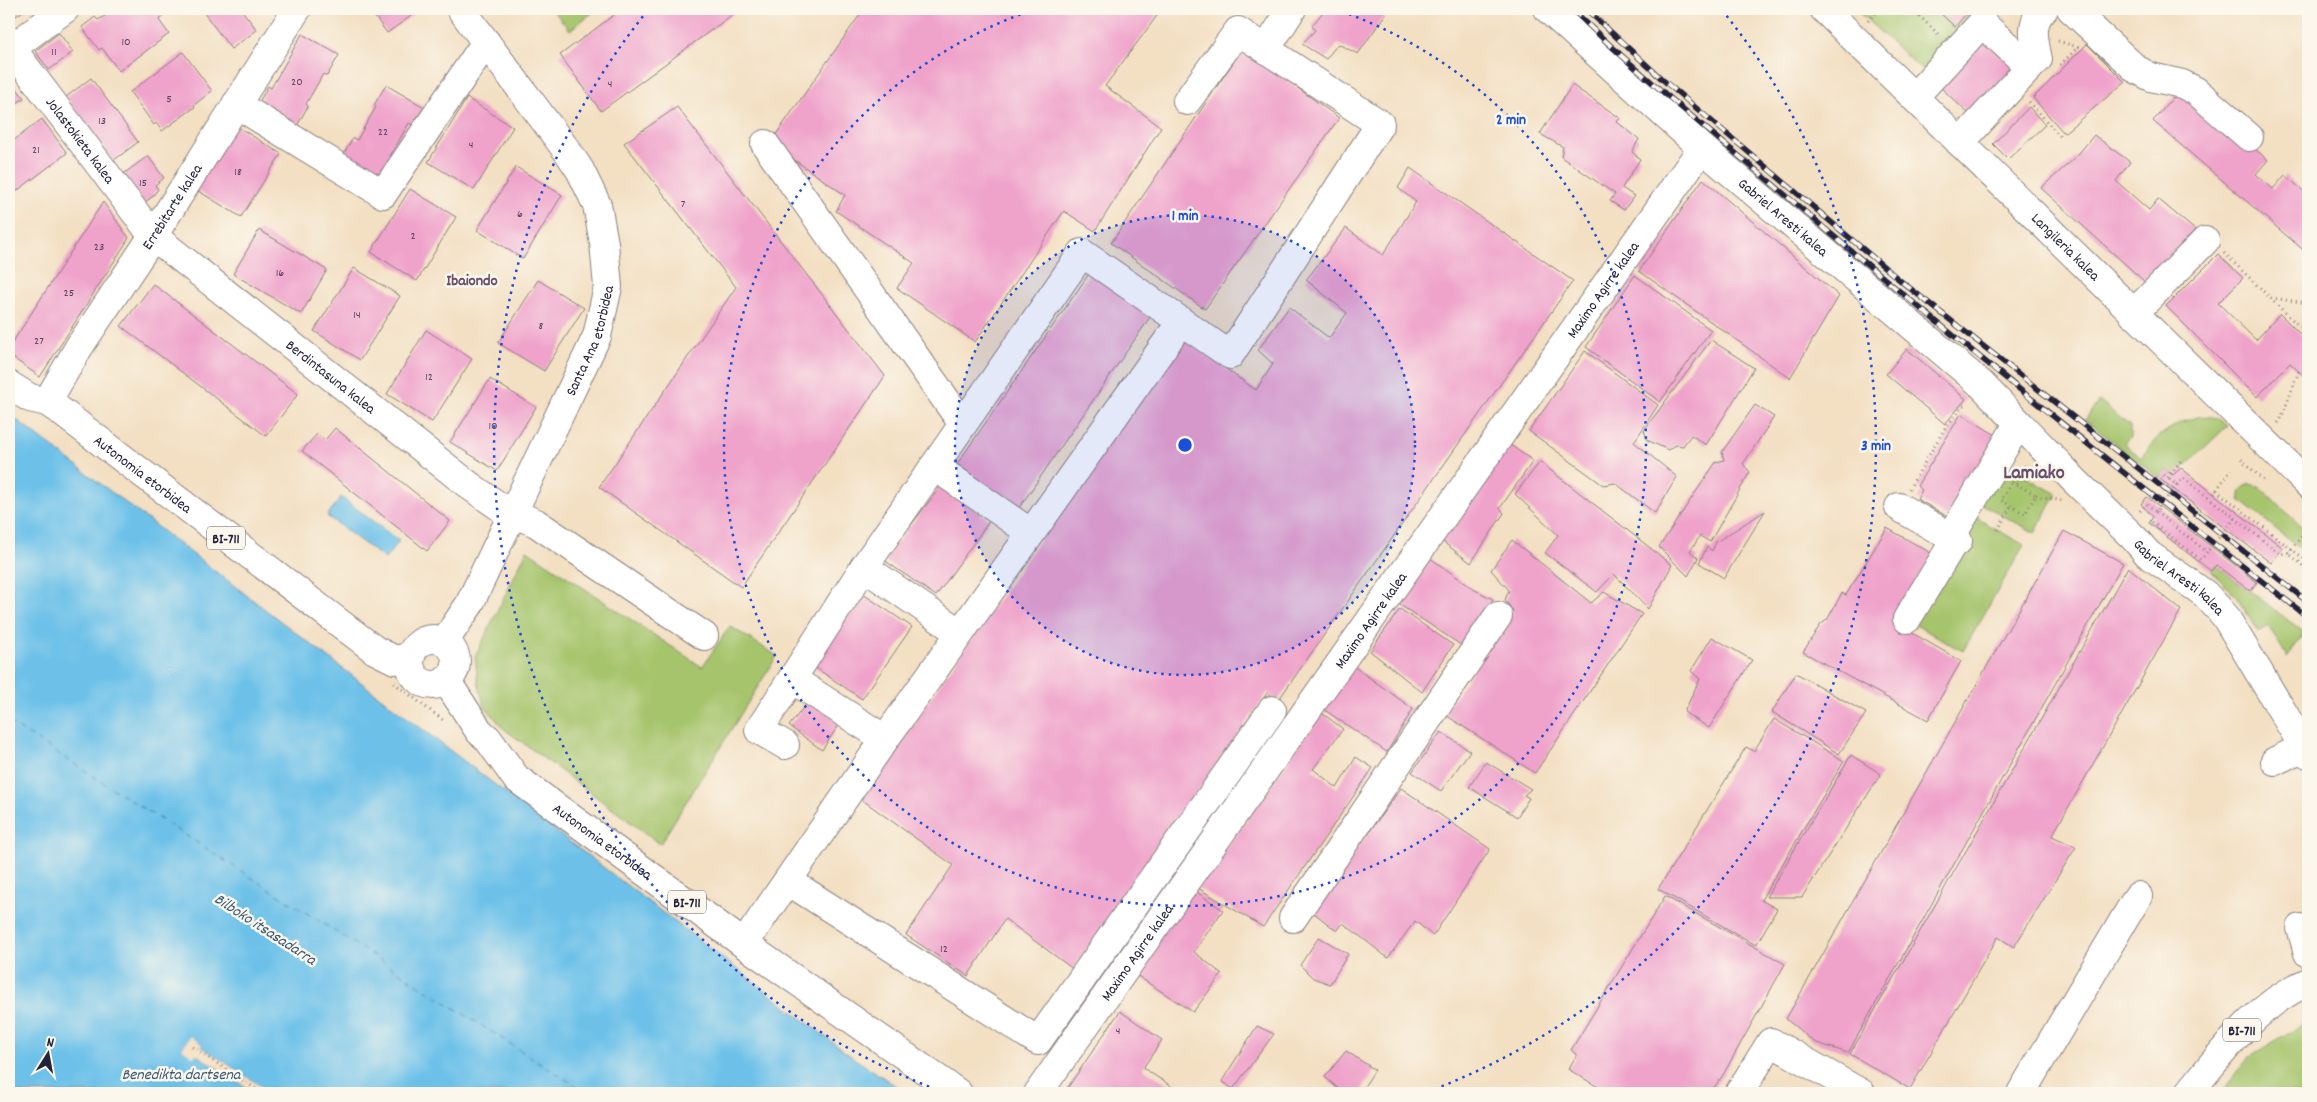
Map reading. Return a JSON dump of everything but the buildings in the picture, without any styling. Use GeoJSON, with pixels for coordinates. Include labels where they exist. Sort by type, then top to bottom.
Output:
{"type":"FeatureCollection","features":[{"type":"Feature","properties":{"kind":"street"},"geometry":{"type":"LineString","coordinates":[[10,48],[65,9]]}},
{"type":"Feature","properties":{"kind":"street","name":"Errebitarte kalea"},"geometry":{"type":"LineString","coordinates":[[47,402],[79,347],[153,236],[297,9]]}},
{"type":"Feature","properties":{"kind":"street","name":"Santa Ana etorbidea"},"geometry":{"type":"LineString","coordinates":[[444,642],[469,605],[598,336],[608,287],[604,243],[597,205],[580,170],[461,9]]}},
{"type":"Feature","properties":{"kind":"street"},"geometry":{"type":"LineString","coordinates":[[1266,49],[1292,9]]}},
{"type":"Feature","properties":{"kind":"street","name":"Gabriel Aresti kalea"},"geometry":{"type":"LineString","coordinates":[[1548,9],[1702,148],[1981,384],[2018,424],[2148,554],[2205,594],[2226,616],[2307,751]]}},
{"type":"Feature","properties":{"kind":"street","name":"Langileria kalea"},"geometry":{"type":"LineString","coordinates":[[1824,9],[2308,484]]}},
{"type":"Feature","properties":{"kind":"street"},"geometry":{"type":"LineString","coordinates":[[1960,143],[2038,59],[2033,39],[2034,28],[2036,18],[2044,9]]}},
{"type":"Feature","properties":{"kind":"street"},"geometry":{"type":"LineString","coordinates":[[2071,9],[2136,69],[2151,76],[2182,84],[2196,91],[2249,136]]}},
{"type":"Feature","properties":{"kind":"street"},"geometry":{"type":"LineString","coordinates":[[1914,97],[1982,23],[2030,67]]}},
{"type":"Feature","properties":{"kind":"street"},"geometry":{"type":"LineString","coordinates":[[785,745],[759,730],[864,567],[1082,252],[1230,355],[1380,124],[1238,31],[1187,101]]}},
{"type":"Feature","properties":{"kind":"street"},"geometry":{"type":"LineString","coordinates":[[236,104],[383,194],[486,42]]}},
{"type":"Feature","properties":{"kind":"street","name":"Jolastokieta kalea"},"geometry":{"type":"LineString","coordinates":[[10,48],[153,236]]}},
{"type":"Feature","properties":{"kind":"street"},"geometry":{"type":"LineString","coordinates":[[765,144],[963,424]]}},
{"type":"Feature","properties":{"kind":"street","name":"Maximo Agirre kalea"},"geometry":{"type":"LineString","coordinates":[[1038,1093],[1702,148]]}},
{"type":"Feature","properties":{"kind":"street","name":"Berdintasuna kalea"},"geometry":{"type":"LineString","coordinates":[[153,236],[470,486],[503,509],[536,523],[704,636]]}},
{"type":"Feature","properties":{"kind":"street"},"geometry":{"type":"LineString","coordinates":[[2133,314],[2205,242]]}},
{"type":"Feature","properties":{"kind":"street"},"geometry":{"type":"LineString","coordinates":[[744,944],[885,739],[1181,322]]}},
{"type":"Feature","properties":{"kind":"street","name":"BI-711"},"geometry":{"type":"LineString","coordinates":[[9,372],[40,390],[47,402]]}},
{"type":"Feature","properties":{"kind":"street","name":"BI-711"},"geometry":{"type":"LineString","coordinates":[[9,385],[30,398],[47,402]]}},
{"type":"Feature","properties":{"kind":"street","name":"Autonomia etorbidea"},"geometry":{"type":"LineString","coordinates":[[47,402],[374,650],[395,660],[411,656]]}},
{"type":"Feature","properties":{"kind":"street"},"geometry":{"type":"LineString","coordinates":[[1907,619],[1955,540],[2018,424]]}},
{"type":"Feature","properties":{"kind":"street"},"geometry":{"type":"LineString","coordinates":[[934,466],[1031,533]]}},
{"type":"Feature","properties":{"kind":"street"},"geometry":{"type":"LineString","coordinates":[[1899,507],[1955,540]]}},
{"type":"Feature","properties":{"kind":"street"},"geometry":{"type":"LineString","coordinates":[[864,567],[960,633]]}},
{"type":"Feature","properties":{"kind":"street"},"geometry":{"type":"LineString","coordinates":[[1293,918],[1498,616]]}},
{"type":"Feature","properties":{"kind":"street"},"geometry":{"type":"LineString","coordinates":[[431,639],[444,642],[450,646],[456,661],[455,668],[446,680],[434,684],[422,682],[414,673],[410,662],[414,649],[424,640],[431,639]]}},
{"type":"Feature","properties":{"kind":"street"},"geometry":{"type":"LineString","coordinates":[[792,679],[885,739]]}},
{"type":"Feature","properties":{"kind":"street","name":"Autonomia etorbidea"},"geometry":{"type":"LineString","coordinates":[[446,680],[479,731],[488,739],[516,778],[744,944],[958,1093]]}},
{"type":"Feature","properties":{"kind":"street"},"geometry":{"type":"LineString","coordinates":[[788,881],[1038,1041],[1272,710]]}},
{"type":"Feature","properties":{"kind":"street"},"geometry":{"type":"LineString","coordinates":[[2276,761],[2307,751]]}},
{"type":"Feature","properties":{"kind":"street"},"geometry":{"type":"LineString","coordinates":[[2021,1093],[2138,896]]}},
{"type":"Feature","properties":{"kind":"street","name":"BI-711"},"geometry":{"type":"LineString","coordinates":[[2189,1093],[2232,1040],[2260,1013],[2283,996],[2308,982]]}},
{"type":"Feature","properties":{"kind":"street"},"geometry":{"type":"LineString","coordinates":[[1739,1093],[1771,1042],[1861,1093]]}},
{"type":"Feature","properties":{"kind":"path"},"geometry":{"type":"LineString","coordinates":[[1912,9],[1956,51]]}},
{"type":"Feature","properties":{"kind":"path"},"geometry":{"type":"LineString","coordinates":[[2063,61],[2078,47]]}},
{"type":"Feature","properties":{"kind":"path"},"geometry":{"type":"LineString","coordinates":[[2025,98],[2061,137]]}},
{"type":"Feature","properties":{"kind":"path"},"geometry":{"type":"LineString","coordinates":[[2205,242],[2212,248],[2216,245],[2305,332],[2304,338]]}},
{"type":"Feature","properties":{"kind":"path"},"geometry":{"type":"LineString","coordinates":[[2270,298],[2308,303]]}},
{"type":"Feature","properties":{"kind":"path"},"geometry":{"type":"LineString","coordinates":[[2272,429],[2281,419],[2299,371]]}},
{"type":"Feature","properties":{"kind":"path"},"geometry":{"type":"LineString","coordinates":[[1899,507],[1946,428],[1981,384]]}},
{"type":"Feature","properties":{"kind":"path"},"geometry":{"type":"LineString","coordinates":[[2177,485],[2168,478],[2183,458]]}},
{"type":"Feature","properties":{"kind":"path"},"geometry":{"type":"LineString","coordinates":[[2242,459],[2265,482]]}},
{"type":"Feature","properties":{"kind":"path"},"geometry":{"type":"LineString","coordinates":[[2231,469],[2215,492],[2308,562]]}},
{"type":"Feature","properties":{"kind":"path"},"geometry":{"type":"LineString","coordinates":[[2156,512],[2183,478],[2280,554],[2288,553],[2308,569]]}},
{"type":"Feature","properties":{"kind":"path"},"geometry":{"type":"LineString","coordinates":[[2012,482],[2036,495],[2025,514],[2012,506],[2001,500],[2012,482]]}},
{"type":"Feature","properties":{"kind":"path"},"geometry":{"type":"LineString","coordinates":[[2140,512],[2146,504],[2207,552]]}},
{"type":"Feature","properties":{"kind":"path"},"geometry":{"type":"LineString","coordinates":[[1998,530],[2012,506]]}},
{"type":"Feature","properties":{"kind":"path"},"geometry":{"type":"LineString","coordinates":[[2152,522],[2201,560],[2235,518]]}},
{"type":"Feature","properties":{"kind":"path"},"geometry":{"type":"LineString","coordinates":[[2288,553],[2308,529]]}},
{"type":"Feature","properties":{"kind":"path"},"geometry":{"type":"LineString","coordinates":[[192,1047],[262,1093]]}},
{"type":"Feature","properties":{"kind":"green space"},"geometry":{"type":"Polygon","coordinates":[[[552,9],[597,9],[570,30],[552,9]]]}},
{"type":"Feature","properties":{"kind":"green space"},"geometry":{"type":"Polygon","coordinates":[[[1855,9],[1936,9],[1955,26],[1965,15],[1986,33],[1937,84],[1855,9]]]}},
{"type":"Feature","properties":{"kind":"green space"},"geometry":{"type":"Polygon","coordinates":[[[2099,401],[2130,426],[2130,437],[2124,443],[2141,458],[2159,436],[2186,420],[2204,416],[2212,417],[2220,420],[2227,426],[2176,475],[2167,471],[2160,479],[2085,420],[2099,401]]]}},
{"type":"Feature","properties":{"kind":"green space"},"geometry":{"type":"Polygon","coordinates":[[[2002,464],[2057,494],[2035,533],[1980,503],[2002,464]]]}},
{"type":"Feature","properties":{"kind":"green space"},"geometry":{"type":"Polygon","coordinates":[[[2249,484],[2259,486],[2308,533],[2308,555],[2240,500],[2242,490],[2249,484]]]}},
{"type":"Feature","properties":{"kind":"green space"},"geometry":{"type":"Polygon","coordinates":[[[1973,516],[2024,545],[1963,651],[1912,623],[1973,516]]]}},
{"type":"Feature","properties":{"kind":"green space"},"geometry":{"type":"Polygon","coordinates":[[[527,550],[702,667],[730,626],[777,656],[660,844],[504,729],[484,705],[478,683],[475,657],[527,550]]]}},
{"type":"Feature","properties":{"kind":"green space"},"geometry":{"type":"Polygon","coordinates":[[[2216,565],[2305,633],[2287,657],[2269,626],[2259,632],[2236,596],[2211,571],[2216,565]]]}},
{"type":"Feature","properties":{"kind":"green space"},"geometry":{"type":"Polygon","coordinates":[[[2308,1021],[2308,1093],[2221,1093],[2250,1056],[2308,1021]]]}},
{"type":"Feature","properties":{"kind":"water"},"geometry":{"type":"Polygon","coordinates":[[[9,414],[852,1057],[907,1093],[277,1093],[274,1091],[271,1093],[201,1047],[202,1044],[190,1037],[182,1049],[194,1056],[196,1054],[255,1093],[9,1093],[9,414]]]}},
{"type":"Feature","properties":{"kind":"water"},"geometry":{"type":"Polygon","coordinates":[[[341,497],[399,541],[385,559],[327,516],[341,497]]]}},
{"type":"Feature","properties":{"kind":"pier"},"geometry":{"type":"Polygon","coordinates":[[[190,1036],[202,1044],[201,1047],[271,1093],[267,1093],[199,1049],[199,1045],[191,1040],[185,1048],[193,1053],[197,1052],[257,1093],[196,1054],[194,1057],[182,1049],[190,1036]]]}},
{"type":"Feature","properties":{"kind":"ferry route"},"geometry":{"type":"LineString","coordinates":[[9,722],[587,1093]]}},
{"type":"Feature","properties":{"kind":"railway"},"geometry":{"type":"LineString","coordinates":[[1572,9],[1675,102],[1911,301],[2108,461],[2308,617]]}},
{"type":"Feature","properties":{"kind":"railway"},"geometry":{"type":"LineString","coordinates":[[1586,9],[1663,80],[1902,282],[2308,602]]}},
{"type":"Feature","properties":{"kind":"district","name":"Ibaiondo"},"geometry":{"type":"Point","coordinates":[472,279]}},
{"type":"Feature","properties":{"kind":"district","name":"Lamiako"},"geometry":{"type":"Point","coordinates":[2034,471]}},
{"type":"Feature","properties":{"kind":"water label","name":"Bilboko itsasadarra"},"geometry":{"type":"Point","coordinates":[266,928]}},
{"type":"Feature","properties":{"kind":"water label","name":"Benedikta dartsena"},"geometry":{"type":"Point","coordinates":[181,1073]}}]}
